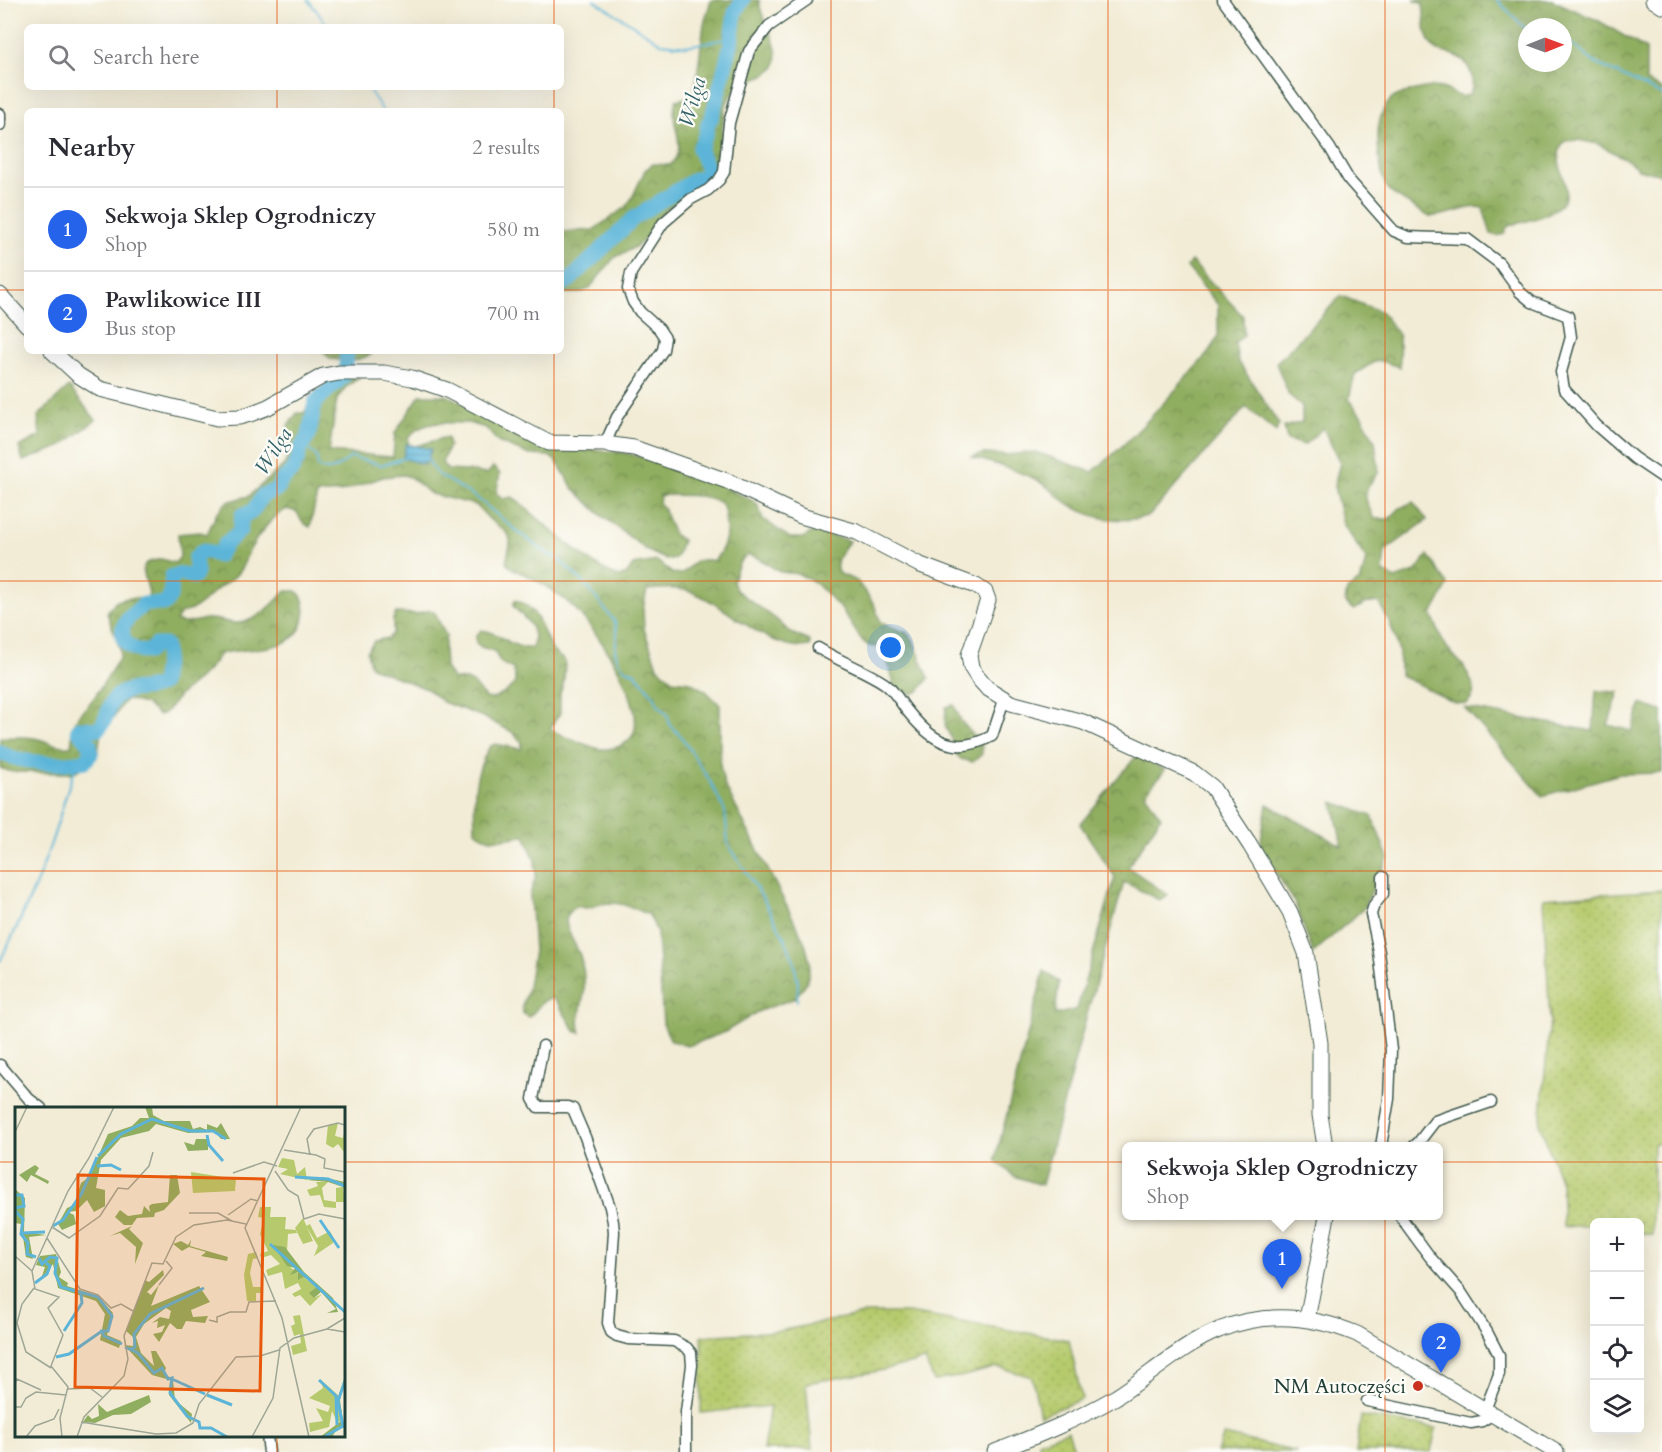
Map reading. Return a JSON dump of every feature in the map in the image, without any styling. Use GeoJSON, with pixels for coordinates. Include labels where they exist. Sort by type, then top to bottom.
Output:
{"type":"FeatureCollection","features":[{"type":"Feature","properties":{"kind":"street"},"geometry":{"type":"LineString","coordinates":[[605,444],[617,417],[663,350],[665,338],[633,302],[628,289],[631,273],[663,223],[691,199],[708,190],[719,180],[724,172],[729,123],[749,51],[769,26],[807,0]]}},
{"type":"Feature","properties":{"kind":"street"},"geometry":{"type":"LineString","coordinates":[[1223,0],[1330,148],[1349,180],[1394,231],[1408,237],[1467,239],[1499,263],[1520,292],[1532,302],[1568,316],[1571,337],[1561,372],[1564,389],[1597,426],[1634,458],[1662,477]]}},
{"type":"Feature","properties":{"kind":"street"},"geometry":{"type":"LineString","coordinates":[[1653,0],[1662,6]]}},
{"type":"Feature","properties":{"kind":"street"},"geometry":{"type":"LineString","coordinates":[[0,114],[0,125]]}},
{"type":"Feature","properties":{"kind":"street"},"geometry":{"type":"LineString","coordinates":[[0,295],[24,322]]}},
{"type":"Feature","properties":{"kind":"street"},"geometry":{"type":"LineString","coordinates":[[55,354],[78,375],[100,389],[217,418],[239,417],[268,407],[323,376],[360,372],[405,377],[447,390],[549,443],[605,444],[646,451],[727,480],[801,516],[857,532],[918,564],[976,586],[985,592],[988,600],[971,644],[969,661],[978,678],[1004,700],[1032,710],[1083,722],[1194,773],[1212,787],[1250,845],[1290,912],[1306,953],[1320,1043],[1320,1115],[1324,1142]]}},
{"type":"Feature","properties":{"kind":"street"},"geometry":{"type":"LineString","coordinates":[[818,648],[886,685],[916,723],[929,735],[952,745],[978,743],[992,736],[1004,700]]}},
{"type":"Feature","properties":{"kind":"street"},"geometry":{"type":"LineString","coordinates":[[1382,1142],[1389,1099],[1391,1050],[1379,952],[1371,914],[1374,905],[1383,894],[1383,877]]}},
{"type":"Feature","properties":{"kind":"street"},"geometry":{"type":"LineString","coordinates":[[543,1046],[533,1099],[535,1104],[538,1107],[573,1109],[610,1207],[614,1232],[608,1323],[611,1332],[628,1339],[674,1341],[691,1353],[692,1365],[686,1412],[686,1452]]}},
{"type":"Feature","properties":{"kind":"street"},"geometry":{"type":"LineString","coordinates":[[0,1065],[29,1100],[40,1107]]}},
{"type":"Feature","properties":{"kind":"street"},"geometry":{"type":"LineString","coordinates":[[1420,1142],[1436,1121],[1491,1102]]}},
{"type":"Feature","properties":{"kind":"street"},"geometry":{"type":"LineString","coordinates":[[1307,1319],[1327,1220]]}},
{"type":"Feature","properties":{"kind":"street"},"geometry":{"type":"LineString","coordinates":[[1367,1401],[1471,1424],[1482,1421],[1489,1412],[1499,1374],[1499,1355],[1487,1332],[1461,1292],[1430,1257],[1404,1220]]}},
{"type":"Feature","properties":{"kind":"street"},"geometry":{"type":"LineString","coordinates":[[995,1452],[1058,1427],[1093,1409],[1139,1383],[1219,1329],[1271,1317],[1307,1319],[1327,1323],[1357,1334],[1556,1452]]}},
{"type":"Feature","properties":{"kind":"street"},"geometry":{"type":"LineString","coordinates":[[267,1437],[269,1452]]}},
{"type":"Feature","properties":{"kind":"green space"},"geometry":{"type":"Polygon","coordinates":[[[711,0],[759,0],[763,18],[776,50],[775,67],[766,74],[741,85],[729,98],[725,108],[717,168],[708,181],[667,209],[655,221],[644,240],[614,258],[589,289],[579,293],[564,293],[564,232],[593,230],[626,207],[645,170],[653,164],[670,165],[676,158],[679,142],[674,109],[676,100],[686,98],[693,92],[704,24],[711,0]]]}},
{"type":"Feature","properties":{"kind":"green space"},"geometry":{"type":"Polygon","coordinates":[[[1414,0],[1552,0],[1599,21],[1646,49],[1646,82],[1662,89],[1662,175],[1638,169],[1628,160],[1598,144],[1578,140],[1565,141],[1559,152],[1566,186],[1565,197],[1558,207],[1541,217],[1511,225],[1506,228],[1504,234],[1498,236],[1491,234],[1483,208],[1470,208],[1443,215],[1428,216],[1393,194],[1386,186],[1378,149],[1380,118],[1387,105],[1396,96],[1433,87],[1445,89],[1458,96],[1470,94],[1472,77],[1468,66],[1454,55],[1437,51],[1428,40],[1423,4],[1414,0]]]}},
{"type":"Feature","properties":{"kind":"green space"},"geometry":{"type":"Polygon","coordinates":[[[1191,261],[1243,316],[1244,335],[1235,343],[1238,361],[1279,424],[1276,432],[1246,407],[1150,515],[1127,520],[1094,516],[1083,512],[1037,480],[972,457],[983,454],[1005,455],[1036,452],[1092,472],[1108,458],[1169,398],[1211,350],[1218,336],[1218,305],[1187,267],[1191,261]]]}},
{"type":"Feature","properties":{"kind":"green space"},"geometry":{"type":"Polygon","coordinates":[[[1341,296],[1382,312],[1399,336],[1400,367],[1377,360],[1355,374],[1349,399],[1363,418],[1375,441],[1379,472],[1369,484],[1366,499],[1375,519],[1389,519],[1400,508],[1413,502],[1427,520],[1385,551],[1383,571],[1395,579],[1415,572],[1428,555],[1448,585],[1432,615],[1444,644],[1464,667],[1474,687],[1473,695],[1467,704],[1455,703],[1400,675],[1395,637],[1378,602],[1364,604],[1354,610],[1345,603],[1347,590],[1361,580],[1366,559],[1343,524],[1334,486],[1340,463],[1323,428],[1304,445],[1287,440],[1284,427],[1302,422],[1302,406],[1289,395],[1276,363],[1341,296]]]}},
{"type":"Feature","properties":{"kind":"green space"},"geometry":{"type":"Polygon","coordinates":[[[326,354],[371,355],[353,361],[330,359],[326,354]]]}},
{"type":"Feature","properties":{"kind":"green space"},"geometry":{"type":"Polygon","coordinates":[[[360,377],[345,388],[337,399],[329,452],[393,457],[395,433],[420,395],[447,395],[531,442],[625,453],[689,470],[753,501],[758,506],[763,519],[790,538],[803,538],[814,531],[849,541],[838,560],[838,573],[857,581],[874,604],[881,623],[907,633],[912,638],[929,678],[919,691],[911,694],[895,687],[888,663],[879,647],[869,646],[862,641],[842,610],[816,583],[799,574],[780,572],[756,557],[747,555],[740,562],[733,581],[736,590],[791,633],[810,641],[810,646],[794,646],[778,642],[748,626],[704,597],[689,591],[647,590],[643,609],[644,629],[657,666],[672,680],[690,682],[706,691],[720,705],[720,765],[724,784],[805,943],[810,963],[807,982],[795,998],[759,1011],[725,1032],[688,1046],[671,1041],[663,1024],[657,932],[649,915],[626,905],[607,903],[587,908],[577,906],[570,911],[567,917],[566,924],[584,971],[584,992],[579,1023],[581,1033],[575,1031],[557,1002],[552,998],[541,1003],[528,1017],[523,1013],[522,1006],[527,992],[534,951],[530,895],[536,875],[535,861],[525,835],[492,839],[480,835],[475,830],[474,807],[477,777],[490,746],[496,744],[521,749],[522,742],[512,732],[483,717],[443,702],[427,689],[376,669],[370,665],[367,652],[374,641],[388,638],[393,633],[393,619],[396,613],[417,614],[430,610],[435,613],[446,636],[445,668],[453,679],[473,683],[485,698],[492,699],[505,693],[515,683],[515,676],[513,669],[501,663],[494,651],[476,643],[476,636],[481,630],[488,631],[518,646],[532,648],[534,635],[527,620],[513,606],[515,600],[523,603],[534,614],[552,650],[565,661],[564,681],[560,694],[560,713],[550,728],[596,748],[614,748],[630,739],[635,726],[634,709],[618,669],[581,615],[556,593],[529,576],[514,570],[506,563],[510,538],[506,532],[476,505],[431,494],[410,477],[403,475],[383,477],[341,492],[317,494],[310,527],[302,522],[297,512],[287,509],[270,522],[260,534],[235,576],[204,602],[181,613],[176,621],[188,623],[211,619],[232,623],[242,622],[263,612],[285,591],[297,591],[303,600],[305,613],[299,630],[292,638],[270,647],[220,654],[207,671],[179,696],[165,713],[158,715],[147,705],[127,699],[101,731],[98,752],[94,758],[78,770],[71,773],[12,772],[0,768],[0,738],[30,737],[61,746],[71,746],[74,722],[94,698],[120,657],[120,649],[107,613],[110,608],[123,599],[146,600],[149,593],[143,570],[146,563],[161,559],[175,563],[180,557],[178,534],[200,532],[207,534],[217,513],[227,502],[249,496],[284,465],[288,457],[288,426],[297,413],[304,413],[314,394],[332,383],[360,377]],[[435,423],[414,432],[408,438],[409,448],[447,437],[449,446],[442,463],[448,470],[487,474],[493,467],[500,474],[496,493],[503,499],[512,497],[515,499],[584,557],[618,577],[627,574],[633,565],[657,561],[672,573],[682,574],[696,562],[714,561],[722,549],[726,526],[724,509],[719,502],[704,497],[660,495],[659,503],[674,535],[682,540],[674,559],[665,559],[648,551],[602,516],[573,488],[557,462],[549,456],[530,455],[498,442],[486,428],[468,423],[435,423]]]}},
{"type":"Feature","properties":{"kind":"green space"},"geometry":{"type":"Polygon","coordinates":[[[69,387],[96,420],[60,447],[23,461],[19,447],[40,436],[38,416],[69,387]]]}},
{"type":"Feature","properties":{"kind":"green space"},"geometry":{"type":"Polygon","coordinates":[[[1596,691],[1619,692],[1608,725],[1632,731],[1641,704],[1662,711],[1662,773],[1620,774],[1542,796],[1465,708],[1593,731],[1596,691]]]}},
{"type":"Feature","properties":{"kind":"green space"},"geometry":{"type":"Polygon","coordinates":[[[954,705],[961,721],[982,745],[982,754],[973,762],[961,759],[954,752],[945,726],[946,707],[954,705]]]}},
{"type":"Feature","properties":{"kind":"green space"},"geometry":{"type":"Polygon","coordinates":[[[1138,754],[1165,770],[1145,794],[1161,817],[1128,867],[1168,895],[1159,900],[1124,882],[1042,1185],[1014,1176],[995,1160],[1044,971],[1059,982],[1055,1015],[1077,1009],[1115,877],[1080,824],[1138,754]]]}},
{"type":"Feature","properties":{"kind":"green space"},"geometry":{"type":"Polygon","coordinates":[[[1333,802],[1372,816],[1388,858],[1363,909],[1313,953],[1295,903],[1260,846],[1267,804],[1342,846],[1333,802]]]}},
{"type":"Feature","properties":{"kind":"green space"},"geometry":{"type":"Polygon","coordinates":[[[1662,890],[1662,1143],[1653,1144],[1652,1235],[1644,1234],[1644,1218],[1590,1218],[1590,1225],[1563,1227],[1561,1183],[1540,1125],[1550,1020],[1543,898],[1662,890]]]}},
{"type":"Feature","properties":{"kind":"green space"},"geometry":{"type":"Polygon","coordinates":[[[868,1313],[908,1313],[1069,1340],[1082,1399],[1040,1416],[1032,1377],[997,1367],[934,1381],[925,1360],[874,1372],[806,1383],[812,1449],[763,1450],[770,1406],[701,1413],[702,1336],[779,1331],[868,1313]]]}},
{"type":"Feature","properties":{"kind":"green space"},"geometry":{"type":"Polygon","coordinates":[[[1361,1416],[1436,1428],[1431,1452],[1356,1452],[1361,1416]]]}},
{"type":"Feature","properties":{"kind":"green space"},"geometry":{"type":"Polygon","coordinates":[[[1068,1431],[1075,1452],[1041,1452],[1038,1442],[1068,1431]]]}},
{"type":"Feature","properties":{"kind":"green space"},"geometry":{"type":"Polygon","coordinates":[[[1224,1435],[1297,1452],[1217,1452],[1224,1435]]]}},
{"type":"Feature","properties":{"kind":"water"},"geometry":{"type":"Polygon","coordinates":[[[406,444],[431,449],[428,460],[422,464],[403,458],[406,444]]]}},
{"type":"Feature","properties":{"kind":"waterway"},"geometry":{"type":"LineString","coordinates":[[308,0],[327,24]]}},
{"type":"Feature","properties":{"kind":"waterway"},"geometry":{"type":"LineString","coordinates":[[594,0],[661,43],[686,46],[732,38]]}},
{"type":"Feature","properties":{"kind":"waterway","name":"Wilga"},"geometry":{"type":"LineString","coordinates":[[564,283],[570,280],[634,218],[695,179],[710,174],[699,149],[716,102],[731,44],[735,12],[743,0]]}},
{"type":"Feature","properties":{"kind":"waterway"},"geometry":{"type":"LineString","coordinates":[[1497,0],[1518,21]]}},
{"type":"Feature","properties":{"kind":"waterway"},"geometry":{"type":"LineString","coordinates":[[1572,44],[1595,63],[1662,95]]}},
{"type":"Feature","properties":{"kind":"waterway"},"geometry":{"type":"LineString","coordinates":[[369,90],[381,108]]}},
{"type":"Feature","properties":{"kind":"waterway","name":"Wilga"},"geometry":{"type":"LineString","coordinates":[[346,365],[347,354]]}},
{"type":"Feature","properties":{"kind":"waterway","name":"Wilga"},"geometry":{"type":"LineString","coordinates":[[0,752],[29,761],[65,763],[85,761],[91,754],[90,744],[78,730],[79,728],[98,729],[111,703],[122,693],[157,687],[162,684],[166,656],[165,645],[155,645],[148,652],[132,648],[123,636],[125,622],[144,604],[165,604],[170,597],[172,576],[182,574],[194,577],[197,572],[195,558],[202,551],[218,556],[226,543],[240,531],[242,515],[252,512],[263,495],[278,489],[281,481],[291,472],[300,449],[309,435],[315,402],[343,377]]}},
{"type":"Feature","properties":{"kind":"waterway"},"geometry":{"type":"LineString","coordinates":[[306,440],[309,450],[317,458],[318,467],[327,470],[335,468],[351,457],[381,465],[405,458]]}},
{"type":"Feature","properties":{"kind":"waterway"},"geometry":{"type":"LineString","coordinates":[[428,460],[436,473],[477,498],[519,533],[549,555],[557,558],[584,583],[615,622],[617,634],[615,651],[618,660],[624,668],[635,673],[655,697],[658,705],[667,714],[670,725],[681,736],[711,783],[725,811],[728,844],[764,900],[794,961],[798,983],[797,1001]]}},
{"type":"Feature","properties":{"kind":"waterway"},"geometry":{"type":"LineString","coordinates":[[0,961],[39,876],[77,763]]}},
{"type":"Feature","properties":{"kind":"place","name":"Sekwoja Sklep Ogrodniczy"},"geometry":{"type":"Point","coordinates":[1282,1289]}},
{"type":"Feature","properties":{"kind":"place","name":"Pawlikowice III"},"geometry":{"type":"Point","coordinates":[1441,1373]}},
{"type":"Feature","properties":{"kind":"place","name":"NM Autoczęści"},"geometry":{"type":"Point","coordinates":[1418,1386]}}]}
